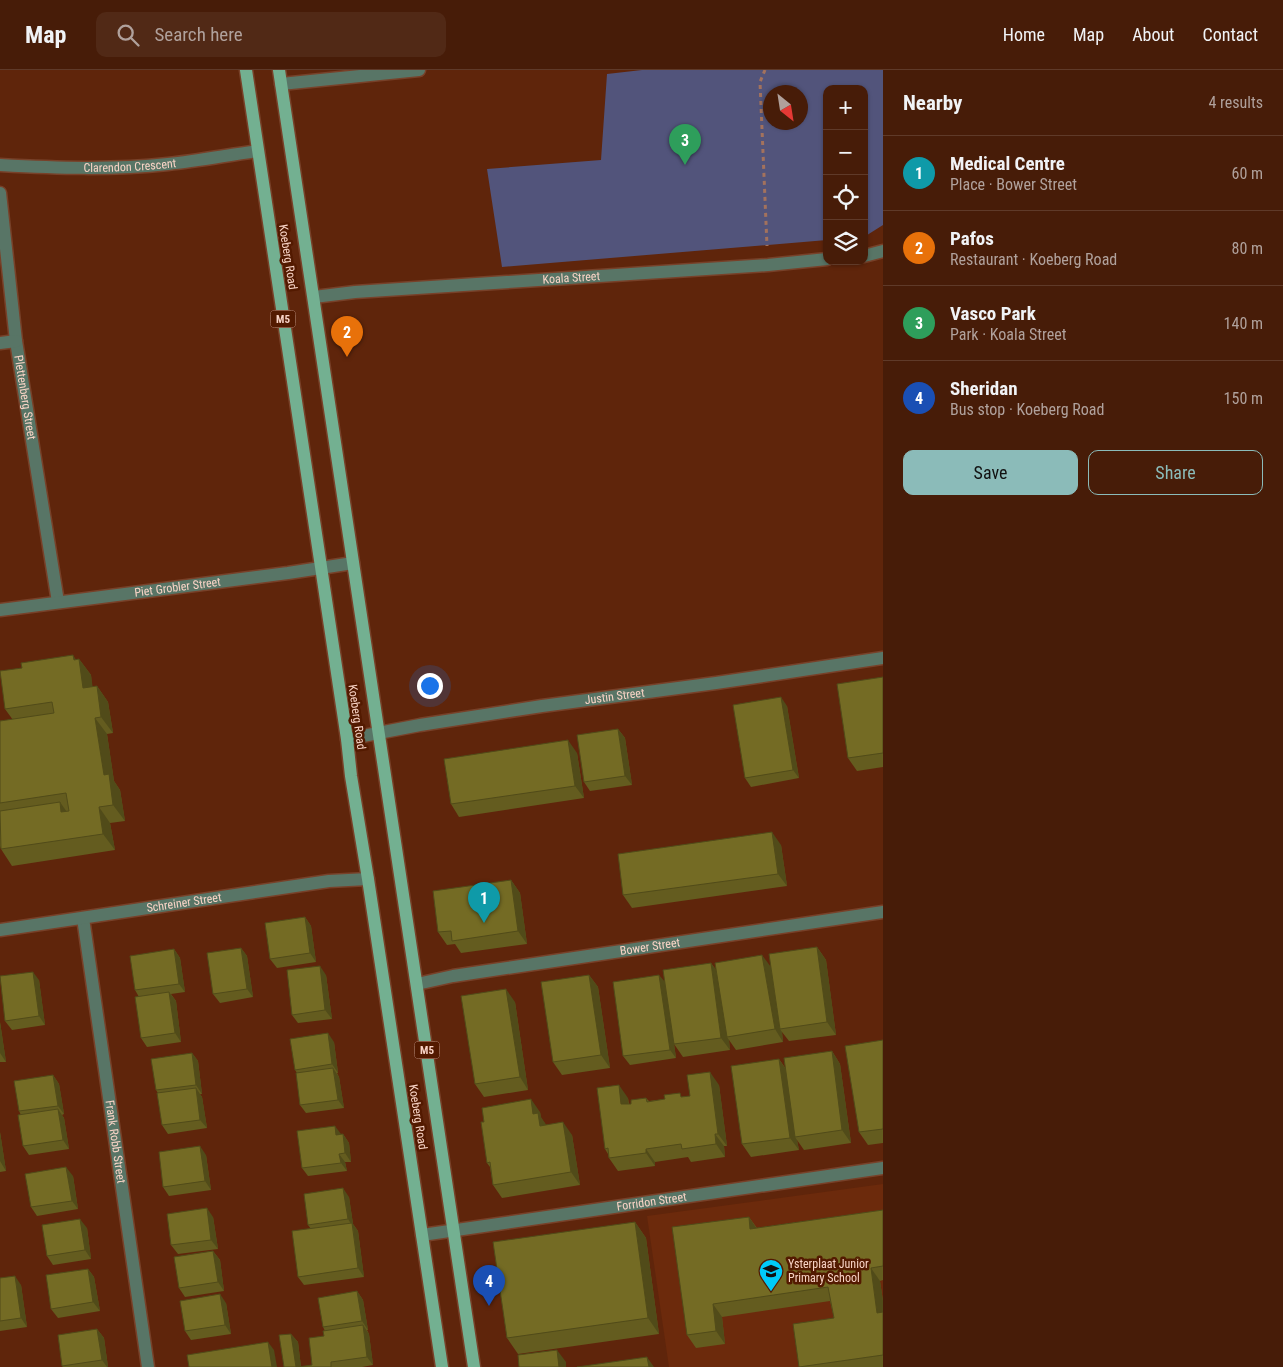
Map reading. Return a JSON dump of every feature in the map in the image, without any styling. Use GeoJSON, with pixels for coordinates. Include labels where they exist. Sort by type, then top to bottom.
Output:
{"type":"FeatureCollection","features":[{"type":"Feature","properties":{"kind":"main road","name":"Koeberg Road"},"geometry":{"type":"LineString","coordinates":[[246,70],[351,776],[442,1367]]}},
{"type":"Feature","properties":{"kind":"main road","name":"Koeberg Road"},"geometry":{"type":"LineString","coordinates":[[279,70],[474,1367]]}},
{"type":"Feature","properties":{"kind":"street"},"geometry":{"type":"LineString","coordinates":[[281,84],[419,70]]}},
{"type":"Feature","properties":{"kind":"street","name":"Clarendon Crescent"},"geometry":{"type":"LineString","coordinates":[[0,165],[54,168],[112,168],[168,164],[258,150]]}},
{"type":"Feature","properties":{"kind":"street","name":"Plettenberg Street"},"geometry":{"type":"LineString","coordinates":[[0,192],[16,341],[58,602]]}},
{"type":"Feature","properties":{"kind":"street"},"geometry":{"type":"LineString","coordinates":[[868,255],[883,251]]}},
{"type":"Feature","properties":{"kind":"street","name":"Koala Street"},"geometry":{"type":"LineString","coordinates":[[314,297],[355,292],[768,265],[823,259]]}},
{"type":"Feature","properties":{"kind":"street"},"geometry":{"type":"LineString","coordinates":[[0,344],[16,341]]}},
{"type":"Feature","properties":{"kind":"street","name":"Piet Grobler Street"},"geometry":{"type":"LineString","coordinates":[[0,610],[353,563]]}},
{"type":"Feature","properties":{"kind":"street","name":"Justin Street"},"geometry":{"type":"LineString","coordinates":[[347,739],[420,725],[542,706],[883,658]]}},
{"type":"Feature","properties":{"kind":"street","name":"Schreiner Street"},"geometry":{"type":"LineString","coordinates":[[0,930],[329,881],[368,879]]}},
{"type":"Feature","properties":{"kind":"street","name":"Bower Street"},"geometry":{"type":"LineString","coordinates":[[417,984],[453,976],[883,912]]}},
{"type":"Feature","properties":{"kind":"street","name":"Frank Robb Street"},"geometry":{"type":"LineString","coordinates":[[82,918],[148,1367]]}},
{"type":"Feature","properties":{"kind":"street","name":"Forridon Street"},"geometry":{"type":"LineString","coordinates":[[422,1235],[883,1168]]}},
{"type":"Feature","properties":{"kind":"path"},"geometry":{"type":"LineString","coordinates":[[765,70],[760,82],[768,265]]}},
{"type":"Feature","properties":{"kind":"shaded area"},"geometry":{"type":"Polygon","coordinates":[[[642,70],[883,70],[883,225],[868,234],[868,85],[823,85],[823,240],[502,267],[487,169],[601,160],[607,74],[642,70]]]}},
{"type":"Feature","properties":{"kind":"shaded area","name":"Ysterplaat Junior Primary School"},"geometry":{"type":"Polygon","coordinates":[[[883,1184],[883,1367],[669,1367],[647,1216],[883,1184]]]}},
{"type":"Feature","properties":{"kind":"building"},"geometry":{"type":"Polygon","coordinates":[[[73,655],[74,660],[79,659],[83,688],[97,686],[101,717],[95,718],[104,775],[109,774],[113,805],[99,807],[103,834],[1,849],[0,811],[60,802],[61,812],[69,811],[66,793],[0,803],[0,721],[54,713],[52,702],[5,709],[0,671],[22,668],[21,663],[73,655]]]}},
{"type":"Feature","properties":{"kind":"building"},"geometry":{"type":"Polygon","coordinates":[[[883,677],[883,753],[848,758],[837,684],[883,677]]]}},
{"type":"Feature","properties":{"kind":"building"},"geometry":{"type":"Polygon","coordinates":[[[781,697],[793,770],[745,778],[733,705],[781,697]]]}},
{"type":"Feature","properties":{"kind":"building"},"geometry":{"type":"Polygon","coordinates":[[[618,729],[625,776],[584,782],[577,735],[618,729]]]}},
{"type":"Feature","properties":{"kind":"building"},"geometry":{"type":"Polygon","coordinates":[[[568,740],[575,786],[451,804],[444,759],[568,740]]]}},
{"type":"Feature","properties":{"kind":"building"},"geometry":{"type":"Polygon","coordinates":[[[772,832],[778,874],[623,895],[618,854],[772,832]]]}},
{"type":"Feature","properties":{"kind":"building"},"geometry":{"type":"Polygon","coordinates":[[[511,880],[518,931],[452,941],[451,931],[438,932],[433,891],[511,880]]]}},
{"type":"Feature","properties":{"kind":"building"},"geometry":{"type":"Polygon","coordinates":[[[305,917],[310,953],[270,959],[265,923],[305,917]]]}},
{"type":"Feature","properties":{"kind":"building"},"geometry":{"type":"Polygon","coordinates":[[[817,947],[827,1022],[780,1029],[769,954],[817,947]]]}},
{"type":"Feature","properties":{"kind":"building"},"geometry":{"type":"Polygon","coordinates":[[[241,948],[247,989],[213,994],[207,953],[241,948]]]}},
{"type":"Feature","properties":{"kind":"building"},"geometry":{"type":"Polygon","coordinates":[[[174,949],[179,984],[135,990],[130,956],[174,949]]]}},
{"type":"Feature","properties":{"kind":"building"},"geometry":{"type":"Polygon","coordinates":[[[762,955],[775,1029],[727,1037],[715,963],[762,955]]]}},
{"type":"Feature","properties":{"kind":"building"},"geometry":{"type":"Polygon","coordinates":[[[711,963],[721,1038],[674,1044],[663,970],[711,963]]]}},
{"type":"Feature","properties":{"kind":"building"},"geometry":{"type":"Polygon","coordinates":[[[320,966],[325,1010],[292,1015],[287,970],[320,966]]]}},
{"type":"Feature","properties":{"kind":"building"},"geometry":{"type":"Polygon","coordinates":[[[33,972],[39,1016],[5,1021],[0,976],[33,972]]]}},
{"type":"Feature","properties":{"kind":"building"},"geometry":{"type":"Polygon","coordinates":[[[589,975],[601,1055],[553,1062],[541,982],[589,975]]]}},
{"type":"Feature","properties":{"kind":"building"},"geometry":{"type":"Polygon","coordinates":[[[659,975],[670,1050],[623,1056],[613,982],[659,975]]]}},
{"type":"Feature","properties":{"kind":"building"},"geometry":{"type":"Polygon","coordinates":[[[506,989],[520,1077],[475,1084],[461,996],[506,989]]]}},
{"type":"Feature","properties":{"kind":"building"},"geometry":{"type":"Polygon","coordinates":[[[169,992],[175,1033],[141,1038],[135,997],[169,992]]]}},
{"type":"Feature","properties":{"kind":"building"},"geometry":{"type":"Polygon","coordinates":[[[328,1033],[332,1064],[295,1070],[290,1039],[328,1033]]]}},
{"type":"Feature","properties":{"kind":"building"},"geometry":{"type":"Polygon","coordinates":[[[883,1040],[883,1129],[859,1132],[845,1046],[883,1040]]]}},
{"type":"Feature","properties":{"kind":"building"},"geometry":{"type":"Polygon","coordinates":[[[832,1051],[842,1130],[795,1137],[784,1058],[832,1051]]]}},
{"type":"Feature","properties":{"kind":"building"},"geometry":{"type":"Polygon","coordinates":[[[192,1053],[196,1085],[156,1090],[151,1059],[192,1053]]]}},
{"type":"Feature","properties":{"kind":"building"},"geometry":{"type":"Polygon","coordinates":[[[779,1059],[790,1138],[742,1144],[731,1066],[779,1059]]]}},
{"type":"Feature","properties":{"kind":"building"},"geometry":{"type":"Polygon","coordinates":[[[333,1068],[338,1100],[300,1105],[296,1073],[333,1068]]]}},
{"type":"Feature","properties":{"kind":"building"},"geometry":{"type":"Polygon","coordinates":[[[710,1072],[718,1134],[715,1134],[716,1144],[682,1149],[681,1144],[646,1149],[646,1153],[609,1158],[608,1148],[605,1149],[597,1088],[619,1085],[621,1104],[631,1104],[631,1100],[646,1098],[647,1102],[665,1099],[664,1095],[680,1093],[681,1097],[690,1096],[687,1075],[710,1072]]]}},
{"type":"Feature","properties":{"kind":"building"},"geometry":{"type":"Polygon","coordinates":[[[53,1075],[58,1106],[19,1111],[14,1081],[53,1075]]]}},
{"type":"Feature","properties":{"kind":"building"},"geometry":{"type":"Polygon","coordinates":[[[196,1088],[200,1120],[162,1125],[157,1093],[196,1088]]]}},
{"type":"Feature","properties":{"kind":"building"},"geometry":{"type":"Polygon","coordinates":[[[531,1099],[533,1114],[538,1113],[540,1126],[563,1122],[571,1172],[493,1185],[490,1162],[487,1163],[481,1122],[484,1122],[482,1108],[531,1099]]]}},
{"type":"Feature","properties":{"kind":"building"},"geometry":{"type":"Polygon","coordinates":[[[58,1109],[63,1140],[23,1146],[18,1115],[58,1109]]]}},
{"type":"Feature","properties":{"kind":"building"},"geometry":{"type":"Polygon","coordinates":[[[335,1126],[336,1135],[343,1134],[345,1153],[339,1154],[341,1163],[302,1168],[297,1131],[335,1126]]]}},
{"type":"Feature","properties":{"kind":"building"},"geometry":{"type":"Polygon","coordinates":[[[200,1146],[205,1181],[163,1187],[159,1152],[200,1146]]]}},
{"type":"Feature","properties":{"kind":"building"},"geometry":{"type":"Polygon","coordinates":[[[66,1167],[72,1201],[31,1207],[25,1174],[66,1167]]]}},
{"type":"Feature","properties":{"kind":"building"},"geometry":{"type":"Polygon","coordinates":[[[343,1188],[348,1219],[308,1225],[304,1194],[343,1188]]]}},
{"type":"Feature","properties":{"kind":"building"},"geometry":{"type":"Polygon","coordinates":[[[207,1208],[211,1240],[171,1245],[167,1214],[207,1208]]]}},
{"type":"Feature","properties":{"kind":"building"},"geometry":{"type":"Polygon","coordinates":[[[883,1210],[883,1266],[871,1268],[877,1313],[883,1312],[883,1355],[799,1367],[793,1324],[834,1318],[828,1287],[713,1304],[716,1331],[687,1335],[672,1227],[749,1217],[750,1229],[883,1210]]]}},
{"type":"Feature","properties":{"kind":"building"},"geometry":{"type":"Polygon","coordinates":[[[80,1219],[85,1250],[47,1256],[42,1225],[80,1219]]]}},
{"type":"Feature","properties":{"kind":"building"},"geometry":{"type":"Polygon","coordinates":[[[635,1222],[648,1318],[507,1338],[493,1242],[635,1222]]]}},
{"type":"Feature","properties":{"kind":"building"},"geometry":{"type":"Polygon","coordinates":[[[352,1223],[358,1268],[298,1277],[292,1231],[352,1223]]]}},
{"type":"Feature","properties":{"kind":"building"},"geometry":{"type":"Polygon","coordinates":[[[213,1251],[218,1282],[179,1288],[174,1257],[213,1251]]]}},
{"type":"Feature","properties":{"kind":"building"},"geometry":{"type":"Polygon","coordinates":[[[88,1269],[93,1302],[51,1309],[46,1275],[88,1269]]]}},
{"type":"Feature","properties":{"kind":"building"},"geometry":{"type":"Polygon","coordinates":[[[15,1276],[21,1318],[0,1321],[0,1278],[15,1276]]]}},
{"type":"Feature","properties":{"kind":"building"},"geometry":{"type":"Polygon","coordinates":[[[357,1291],[362,1321],[323,1327],[318,1298],[357,1291]]]}},
{"type":"Feature","properties":{"kind":"building"},"geometry":{"type":"Polygon","coordinates":[[[220,1294],[225,1325],[185,1331],[180,1301],[220,1294]]]}},
{"type":"Feature","properties":{"kind":"building"},"geometry":{"type":"Polygon","coordinates":[[[363,1325],[367,1357],[331,1362],[331,1367],[298,1367],[312,1365],[309,1338],[324,1336],[323,1331],[363,1325]]]}},
{"type":"Feature","properties":{"kind":"building"},"geometry":{"type":"Polygon","coordinates":[[[97,1329],[102,1360],[62,1366],[58,1335],[97,1329]]]}},
{"type":"Feature","properties":{"kind":"building"},"geometry":{"type":"Polygon","coordinates":[[[291,1334],[296,1367],[284,1367],[279,1335],[291,1334]]]}},
{"type":"Feature","properties":{"kind":"building"},"geometry":{"type":"Polygon","coordinates":[[[268,1342],[272,1367],[189,1367],[187,1355],[268,1342]]]}},
{"type":"Feature","properties":{"kind":"building"},"geometry":{"type":"Polygon","coordinates":[[[557,1350],[559,1367],[519,1367],[518,1355],[557,1350]]]}},
{"type":"Feature","properties":{"kind":"building"},"geometry":{"type":"Polygon","coordinates":[[[647,1357],[649,1367],[577,1367],[647,1357]]]}},
{"type":"Feature","properties":{"kind":"place","name":"Vasco Park"},"geometry":{"type":"Point","coordinates":[685,165]}},
{"type":"Feature","properties":{"kind":"place","name":"Pafos"},"geometry":{"type":"Point","coordinates":[347,357]}},
{"type":"Feature","properties":{"kind":"place","name":"Medical Centre"},"geometry":{"type":"Point","coordinates":[484,923]}},
{"type":"Feature","properties":{"kind":"place","name":"Ysterplaat Junior Primary School"},"geometry":{"type":"Point","coordinates":[771,1292]}},
{"type":"Feature","properties":{"kind":"place","name":"Sheridan"},"geometry":{"type":"Point","coordinates":[489,1306]}}]}
